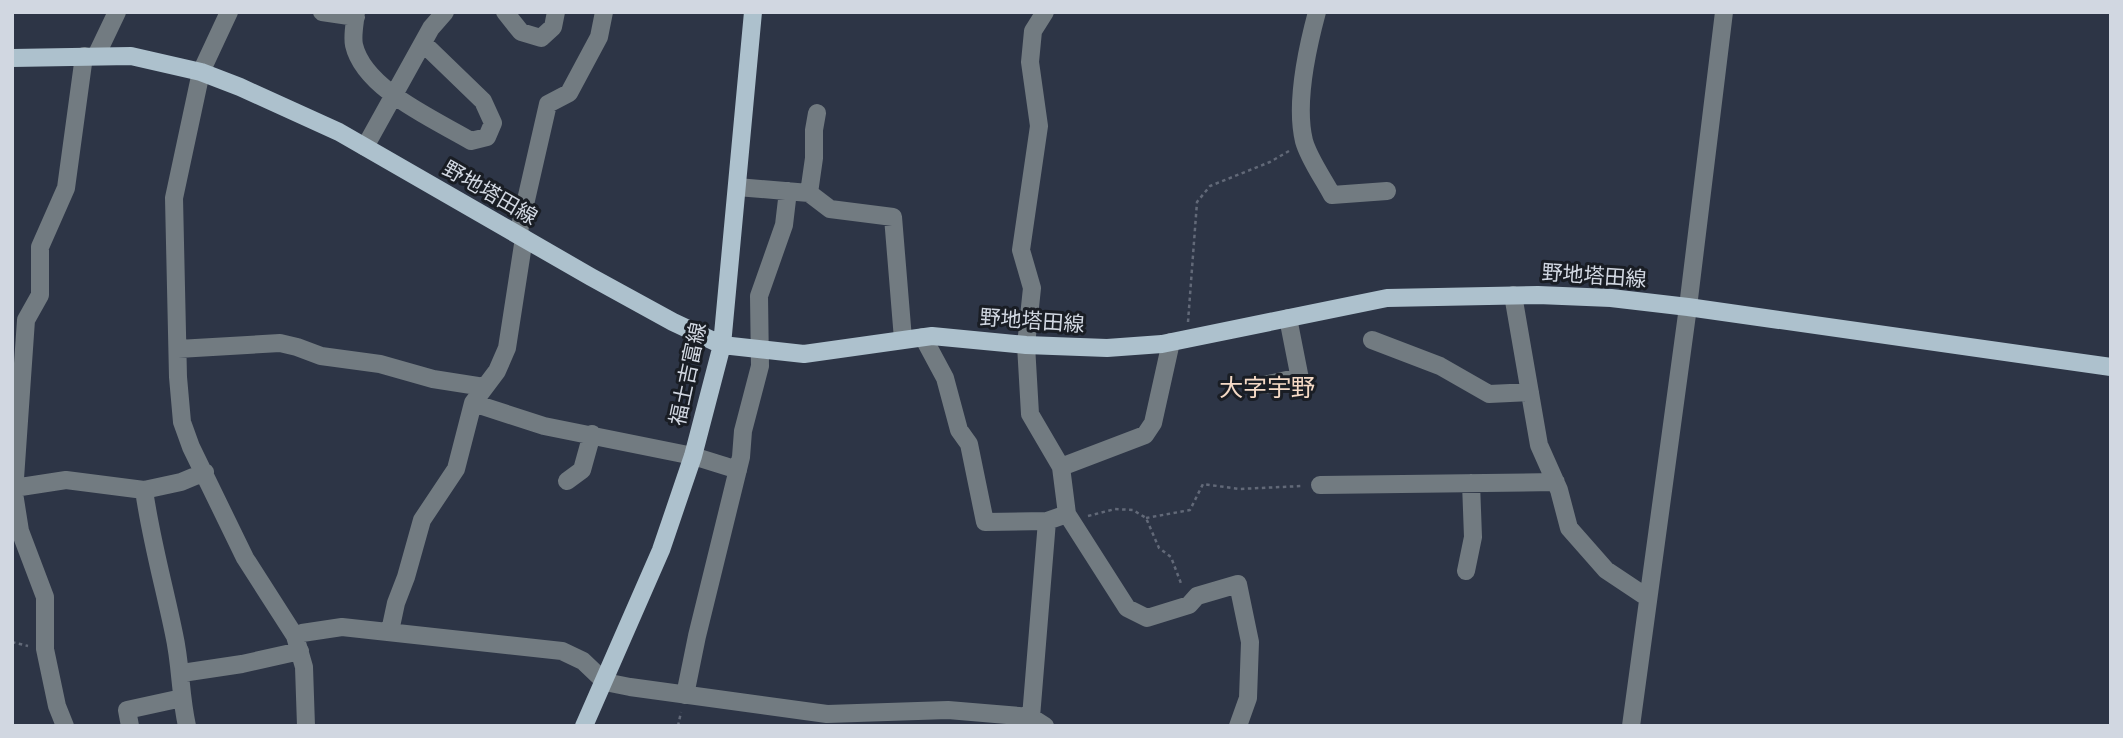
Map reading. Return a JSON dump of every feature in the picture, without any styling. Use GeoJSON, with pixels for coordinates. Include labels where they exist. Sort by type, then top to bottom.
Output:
{"type":"FeatureCollection","features":[{"type":"Feature","properties":{"kind":"main road","name":"福土吉富線"},"geometry":{"type":"LineString","coordinates":[[584,726],[661,550],[693,456],[722,345],[753,12]]}},
{"type":"Feature","properties":{"kind":"main road","name":"野地塔田線"},"geometry":{"type":"LineString","coordinates":[[12,58],[131,56],[201,72],[338,132],[673,322],[722,345],[759,351],[804,354],[923,337],[1107,348],[1179,341],[1387,298],[1513,295],[1611,298],[1688,307],[2111,367]]}},
{"type":"Feature","properties":{"kind":"street"},"geometry":{"type":"LineString","coordinates":[[65,726],[57,706],[45,649],[45,597],[20,531],[15,488],[26,320],[40,295],[40,247],[66,188],[90,56],[117,12]]}},
{"type":"Feature","properties":{"kind":"street"},"geometry":{"type":"LineString","coordinates":[[229,12],[201,72],[174,198],[182,422],[191,447],[244,558],[301,642],[306,726]]}},
{"type":"Feature","properties":{"kind":"street"},"geometry":{"type":"LineString","coordinates":[[322,12],[356,15],[353,42],[358,59],[371,78],[394,95],[471,141],[487,137],[494,123],[483,102],[422,43]]}},
{"type":"Feature","properties":{"kind":"street"},"geometry":{"type":"LineString","coordinates":[[365,147],[422,43],[445,12]]}},
{"type":"Feature","properties":{"kind":"street"},"geometry":{"type":"LineString","coordinates":[[505,12],[521,32],[541,38],[553,27],[556,12]]}},
{"type":"Feature","properties":{"kind":"street"},"geometry":{"type":"LineString","coordinates":[[390,631],[422,520],[456,470],[472,403],[497,371],[507,348],[521,237],[548,104],[569,93],[598,37],[604,12]]}},
{"type":"Feature","properties":{"kind":"street"},"geometry":{"type":"LineString","coordinates":[[1045,12],[1033,31],[1030,62],[1040,126],[1021,250],[1032,288],[1026,345],[1030,414],[1061,467],[1069,517],[1126,608],[1147,618],[1189,605],[1197,596],[1238,584],[1250,642],[1248,698],[1238,726]]}},
{"type":"Feature","properties":{"kind":"street"},"geometry":{"type":"LineString","coordinates":[[1317,12],[1309,41],[1301,113],[1305,143],[1332,195],[1387,191]]}},
{"type":"Feature","properties":{"kind":"street"},"geometry":{"type":"LineString","coordinates":[[1631,726],[1688,307],[1724,12]]}},
{"type":"Feature","properties":{"kind":"street"},"geometry":{"type":"LineString","coordinates":[[809,193],[817,113]]}},
{"type":"Feature","properties":{"kind":"street"},"geometry":{"type":"LineString","coordinates":[[737,187],[809,193],[830,209],[892,217],[903,339]]}},
{"type":"Feature","properties":{"kind":"street"},"geometry":{"type":"LineString","coordinates":[[685,695],[738,470],[743,431],[760,366],[759,296],[784,225],[788,191]]}},
{"type":"Feature","properties":{"kind":"street"},"geometry":{"type":"LineString","coordinates":[[1513,295],[1539,445],[1556,482],[1569,528],[1606,570],[1648,598]]}},
{"type":"Feature","properties":{"kind":"street"},"geometry":{"type":"LineString","coordinates":[[1264,385],[1300,380],[1289,318]]}},
{"type":"Feature","properties":{"kind":"street"},"geometry":{"type":"LineString","coordinates":[[923,337],[946,378],[959,430],[969,444],[985,522],[1047,521],[1069,517]]}},
{"type":"Feature","properties":{"kind":"street"},"geometry":{"type":"LineString","coordinates":[[1372,340],[1440,366],[1489,394],[1530,393]]}},
{"type":"Feature","properties":{"kind":"street"},"geometry":{"type":"LineString","coordinates":[[1061,467],[1145,435],[1153,422],[1179,341]]}},
{"type":"Feature","properties":{"kind":"street"},"geometry":{"type":"LineString","coordinates":[[178,349],[280,343],[321,356],[380,364],[432,379],[484,387]]}},
{"type":"Feature","properties":{"kind":"street"},"geometry":{"type":"LineString","coordinates":[[472,403],[544,426],[693,456],[738,470]]}},
{"type":"Feature","properties":{"kind":"street"},"geometry":{"type":"LineString","coordinates":[[567,481],[582,470],[592,435]]}},
{"type":"Feature","properties":{"kind":"street"},"geometry":{"type":"LineString","coordinates":[[15,488],[66,480],[145,490],[181,482],[205,472]]}},
{"type":"Feature","properties":{"kind":"street"},"geometry":{"type":"LineString","coordinates":[[1320,485],[1556,482]]}},
{"type":"Feature","properties":{"kind":"street"},"geometry":{"type":"LineString","coordinates":[[1466,571],[1473,537],[1471,483]]}},
{"type":"Feature","properties":{"kind":"street"},"geometry":{"type":"LineString","coordinates":[[145,490],[150,536],[182,673],[182,698],[187,726]]}},
{"type":"Feature","properties":{"kind":"street"},"geometry":{"type":"LineString","coordinates":[[182,673],[242,664],[342,627],[562,651],[583,661],[605,681],[685,695],[827,714],[948,710],[1038,721],[1047,521]]}},
{"type":"Feature","properties":{"kind":"street"},"geometry":{"type":"LineString","coordinates":[[130,726],[127,710],[182,698]]}},
{"type":"Feature","properties":{"kind":"path"},"geometry":{"type":"LineString","coordinates":[[1179,341],[1197,202],[1210,186],[1270,162],[1305,143]]}},
{"type":"Feature","properties":{"kind":"path"},"geometry":{"type":"LineString","coordinates":[[1146,518],[1190,510],[1203,484],[1239,489],[1320,485]]}},
{"type":"Feature","properties":{"kind":"path"},"geometry":{"type":"LineString","coordinates":[[1069,517],[1115,509],[1132,510],[1146,518],[1159,548],[1171,557],[1189,605]]}},
{"type":"Feature","properties":{"kind":"district","name":"大字宇野"},"geometry":{"type":"Point","coordinates":[1267,388]}}]}
